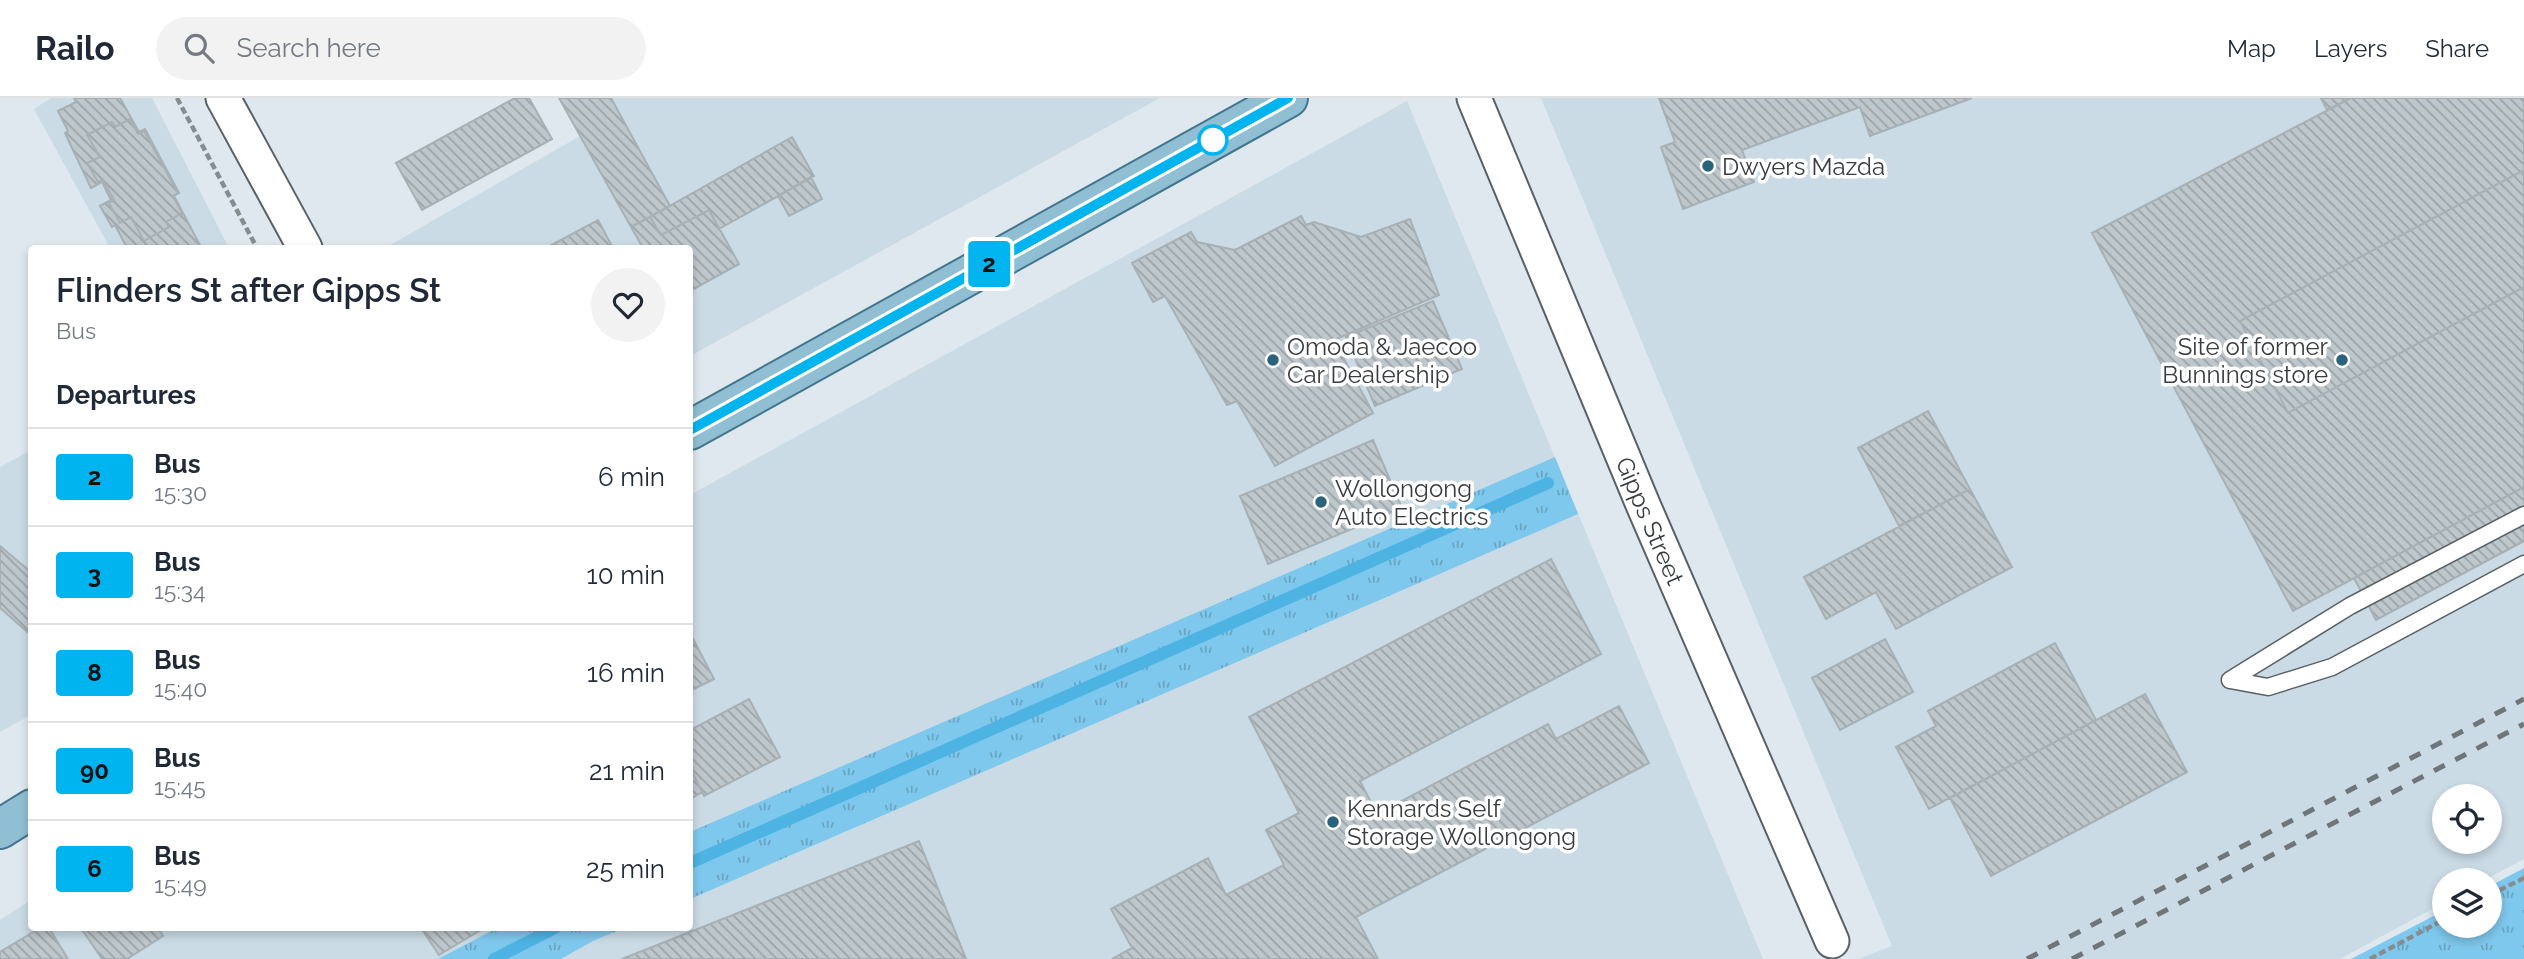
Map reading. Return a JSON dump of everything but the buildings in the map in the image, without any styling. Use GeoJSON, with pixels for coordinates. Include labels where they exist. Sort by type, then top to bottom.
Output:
{"type":"FeatureCollection","features":[{"type":"Feature","properties":{"kind":"main road"},"geometry":{"type":"LineString","coordinates":[[693,428],[1288,98]]}},
{"type":"Feature","properties":{"kind":"main road"},"geometry":{"type":"LineString","coordinates":[[0,828],[28,811]]}},
{"type":"Feature","properties":{"kind":"street"},"geometry":{"type":"LineString","coordinates":[[223,98],[303,245]]}},
{"type":"Feature","properties":{"kind":"street","name":"Gipps Street"},"geometry":{"type":"LineString","coordinates":[[1474,98],[1644,507],[1832,941]]}},
{"type":"Feature","properties":{"kind":"lane"},"geometry":{"type":"LineString","coordinates":[[2524,515],[2350,606],[2230,680],[2267,687],[2332,667],[2524,564]]}},
{"type":"Feature","properties":{"kind":"path"},"geometry":{"type":"LineString","coordinates":[[177,98],[255,245]]}},
{"type":"Feature","properties":{"kind":"path"},"geometry":{"type":"LineString","coordinates":[[2502,889],[2524,877]]}},
{"type":"Feature","properties":{"kind":"path"},"geometry":{"type":"LineString","coordinates":[[2370,959],[2432,926]]}},
{"type":"Feature","properties":{"kind":"shaded area"},"geometry":{"type":"Polygon","coordinates":[[[51,98],[152,98],[227,245],[108,245],[34,109],[51,98]]]}},
{"type":"Feature","properties":{"kind":"shaded area"},"geometry":{"type":"Polygon","coordinates":[[[560,98],[1160,98],[693,354],[693,245],[390,245],[580,136],[560,98]]]}},
{"type":"Feature","properties":{"kind":"shaded area"},"geometry":{"type":"Polygon","coordinates":[[[1541,98],[2524,98],[2524,859],[2502,871],[2502,868],[2432,868],[2432,909],[2340,959],[1858,959],[1892,946],[1541,98]]]}},
{"type":"Feature","properties":{"kind":"shaded area"},"geometry":{"type":"Polygon","coordinates":[[[1407,101],[1763,959],[0,959],[0,920],[28,902],[28,931],[693,931],[693,493],[1407,101]]]}},
{"type":"Feature","properties":{"kind":"shaded area"},"geometry":{"type":"Polygon","coordinates":[[[28,452],[28,717],[0,732],[0,467],[28,452]]]}},
{"type":"Feature","properties":{"kind":"green space"},"geometry":{"type":"Polygon","coordinates":[[[1555,457],[1578,514],[693,898],[693,831],[1555,457]]]}},
{"type":"Feature","properties":{"kind":"green space"},"geometry":{"type":"Polygon","coordinates":[[[2524,868],[2524,959],[2351,959],[2432,917],[2432,938],[2502,938],[2502,880],[2524,868]]]}},
{"type":"Feature","properties":{"kind":"green space"},"geometry":{"type":"Polygon","coordinates":[[[491,931],[617,931],[561,959],[438,959],[491,931]]]}},
{"type":"Feature","properties":{"kind":"waterway"},"geometry":{"type":"LineString","coordinates":[[693,862],[1548,483]]}},
{"type":"Feature","properties":{"kind":"waterway"},"geometry":{"type":"LineString","coordinates":[[494,959],[549,931]]}},
{"type":"Feature","properties":{"kind":"railway"},"geometry":{"type":"LineString","coordinates":[[2027,959],[2524,699]]}},
{"type":"Feature","properties":{"kind":"railway"},"geometry":{"type":"LineString","coordinates":[[2072,959],[2524,724]]}},
{"type":"Feature","properties":{"kind":"bus line","name":"2"},"geometry":{"type":"LineString","coordinates":[[693,428],[1288,98]]}},
{"type":"Feature","properties":{"kind":"place","name":"Dwyers Mazda"},"geometry":{"type":"Point","coordinates":[1708,166]}},
{"type":"Feature","properties":{"kind":"place","name":"Omoda & Jaecoo Car Dealership"},"geometry":{"type":"Point","coordinates":[1273,360]}},
{"type":"Feature","properties":{"kind":"place","name":"Site of former Bunnings store"},"geometry":{"type":"Point","coordinates":[2342,360]}},
{"type":"Feature","properties":{"kind":"place","name":"Wollongong Auto Electrics"},"geometry":{"type":"Point","coordinates":[1321,502]}},
{"type":"Feature","properties":{"kind":"place","name":"Kennards Self Storage Wollongong"},"geometry":{"type":"Point","coordinates":[1333,822]}}]}
